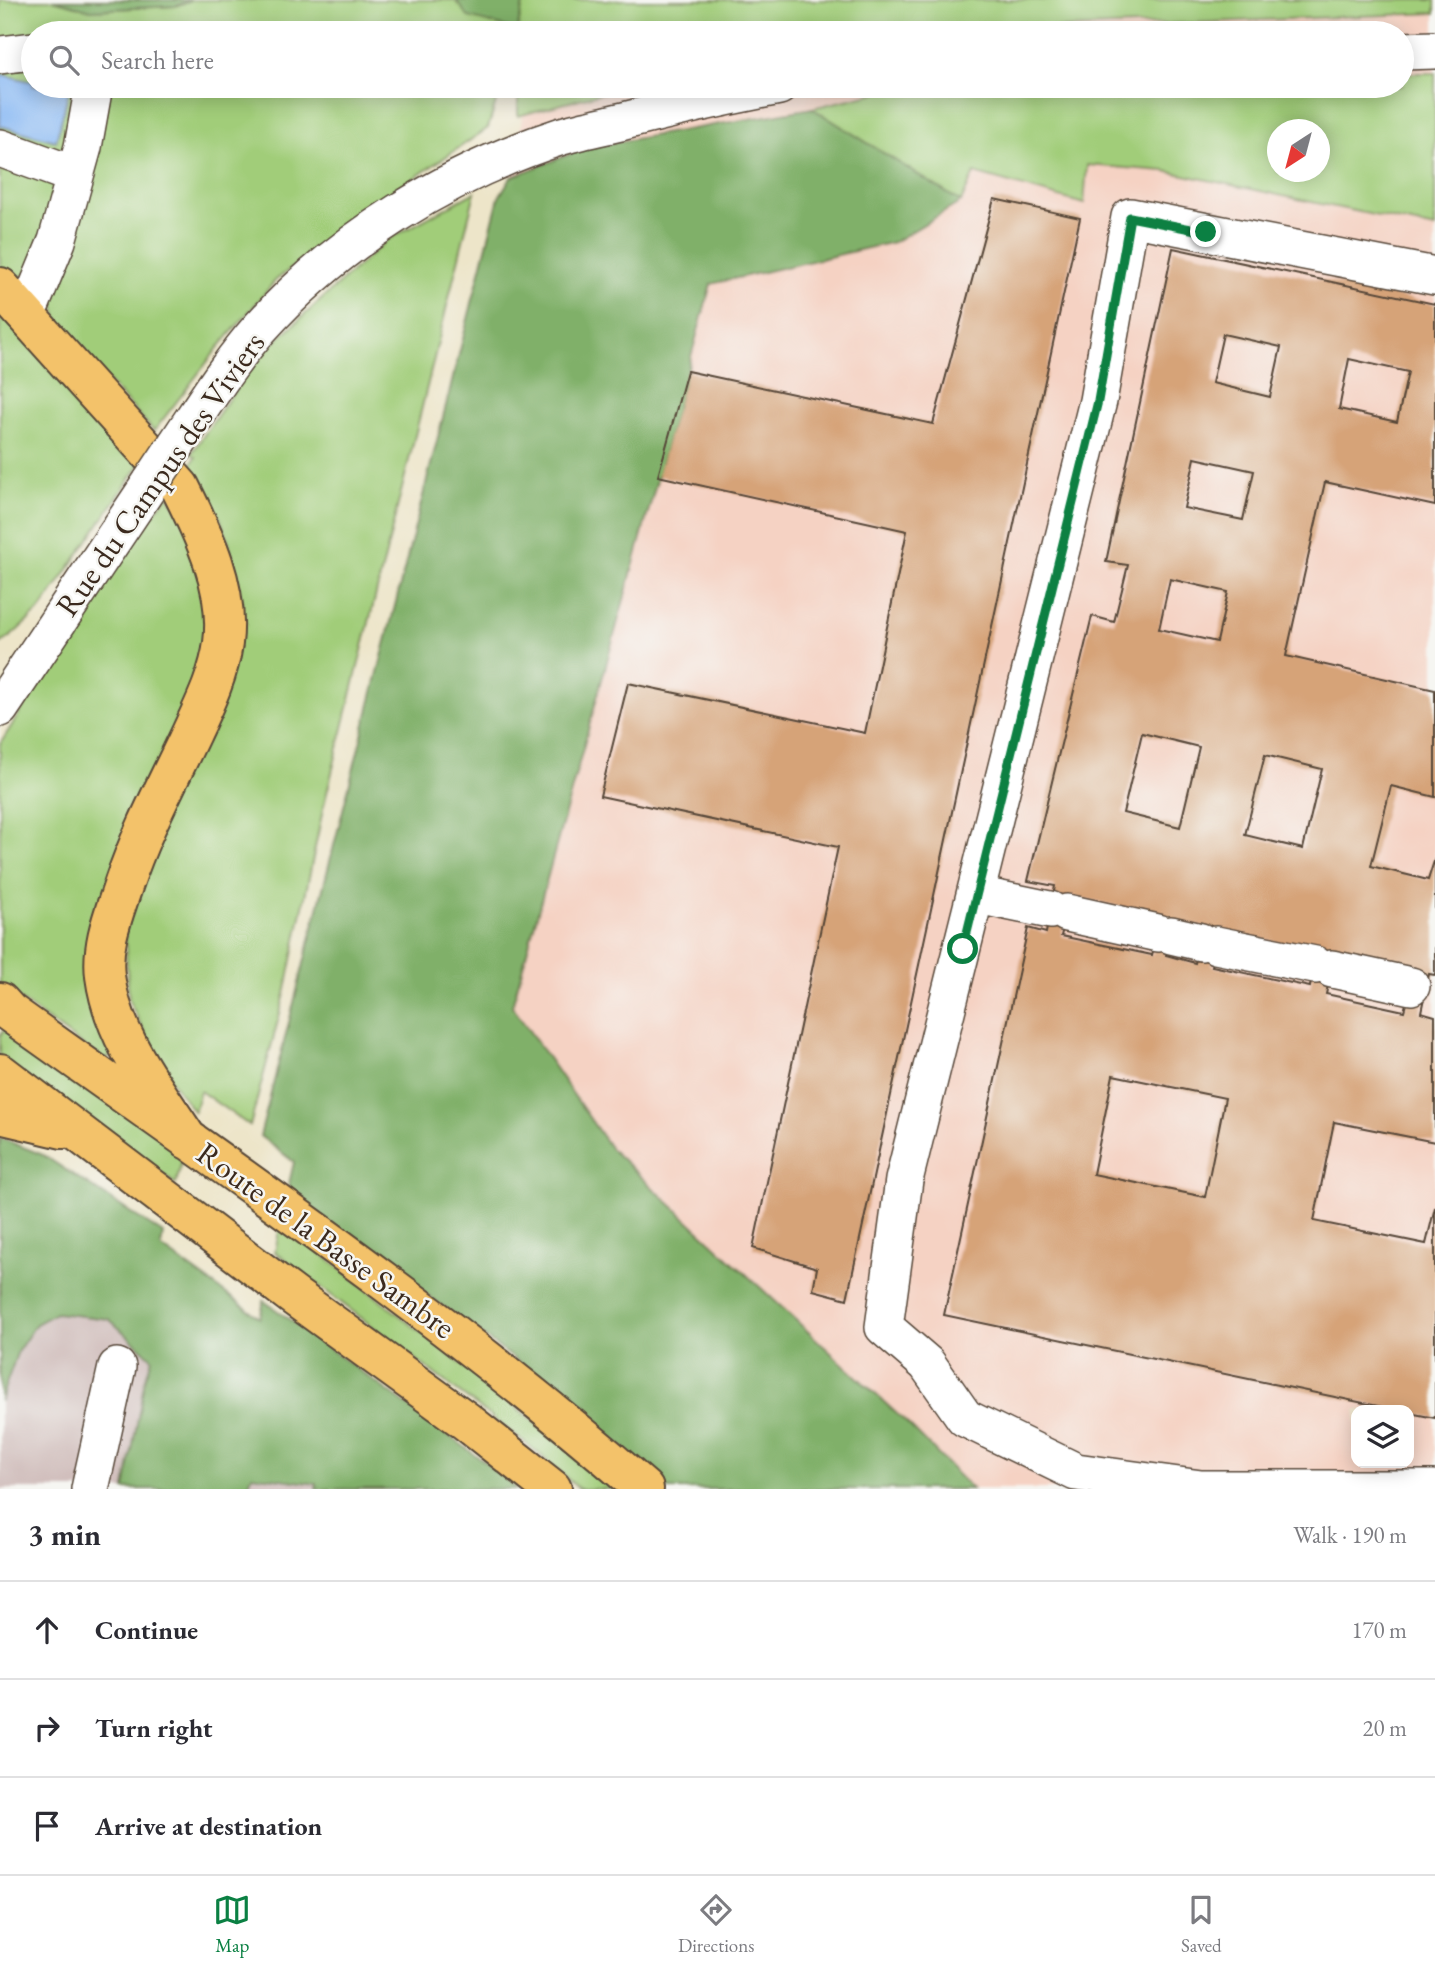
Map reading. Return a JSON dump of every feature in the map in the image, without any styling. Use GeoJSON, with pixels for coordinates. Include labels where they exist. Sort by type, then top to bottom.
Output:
{"type":"FeatureCollection","features":[{"type":"Feature","properties":{"kind":"highway"},"geometry":{"type":"LineString","coordinates":[[0,286],[180,487],[214,564],[222,604],[223,643],[210,692],[129,869],[105,939],[105,974],[111,1008],[126,1043],[188,1140]]}},
{"type":"Feature","properties":{"kind":"highway","name":"Route de la Basse Sambre"},"geometry":{"type":"LineString","coordinates":[[0,1002],[9,1012],[474,1348],[575,1429],[644,1489]]}},
{"type":"Feature","properties":{"kind":"highway","name":"Route de la Basse Sambre"},"geometry":{"type":"LineString","coordinates":[[0,1073],[295,1297],[466,1421],[552,1489]]}},
{"type":"Feature","properties":{"kind":"highway"},"geometry":{"type":"LineString","coordinates":[[0,1114],[79,1132]]}},
{"type":"Feature","properties":{"kind":"street"},"geometry":{"type":"LineString","coordinates":[[1414,51],[1435,50]]}},
{"type":"Feature","properties":{"kind":"street"},"geometry":{"type":"LineString","coordinates":[[0,55],[21,52]]}},
{"type":"Feature","properties":{"kind":"street"},"geometry":{"type":"LineString","coordinates":[[26,316],[57,241],[83,146],[92,98]]}},
{"type":"Feature","properties":{"kind":"street","name":"Rue du Campus des Viviers"},"geometry":{"type":"LineString","coordinates":[[0,708],[224,372],[290,298],[377,225],[495,161],[564,135],[720,98]]}},
{"type":"Feature","properties":{"kind":"street"},"geometry":{"type":"LineString","coordinates":[[0,148],[74,175]]}},
{"type":"Feature","properties":{"kind":"street"},"geometry":{"type":"LineString","coordinates":[[1433,1489],[1201,1489],[1076,1472],[965,1418],[927,1364],[884,1327],[904,1180],[1098,401],[1130,217],[1435,276]]}},
{"type":"Feature","properties":{"kind":"street","name":"Rue du Campus des Viviers"},"geometry":{"type":"LineString","coordinates":[[0,664],[38,651]]}},
{"type":"Feature","properties":{"kind":"street"},"geometry":{"type":"LineString","coordinates":[[977,895],[1424,988]]}},
{"type":"Feature","properties":{"kind":"street"},"geometry":{"type":"LineString","coordinates":[[90,1489],[117,1367]]}},
{"type":"Feature","properties":{"kind":"shaded area"},"geometry":{"type":"Polygon","coordinates":[[[1435,13],[1435,1489],[668,1489],[573,1402],[287,1192],[294,1162],[260,1136],[499,197],[511,177],[523,114],[582,98],[1414,98],[1414,21],[1238,21],[1435,13]]]}},
{"type":"Feature","properties":{"kind":"shaded area"},"geometry":{"type":"Polygon","coordinates":[[[56,1313],[109,1319],[152,1358],[144,1384],[125,1489],[0,1489],[0,1401],[18,1351],[36,1324],[56,1313]]]}},
{"type":"Feature","properties":{"kind":"shaded area"},"geometry":{"type":"Polygon","coordinates":[[[251,1475],[317,1484],[316,1489],[247,1489],[251,1475]]]}},
{"type":"Feature","properties":{"kind":"green space"},"geometry":{"type":"Polygon","coordinates":[[[0,0],[53,0],[91,10],[176,6],[191,0],[456,0],[458,5],[497,21],[21,21],[21,39],[0,50],[0,0]]]}},
{"type":"Feature","properties":{"kind":"green space"},"geometry":{"type":"Polygon","coordinates":[[[53,0],[191,0],[176,6],[91,10],[53,0]]]}},
{"type":"Feature","properties":{"kind":"green space"},"geometry":{"type":"Polygon","coordinates":[[[456,0],[524,0],[519,21],[483,21],[468,17],[456,0]]]}},
{"type":"Feature","properties":{"kind":"green space"},"geometry":{"type":"Polygon","coordinates":[[[524,0],[1435,0],[1435,13],[1238,21],[519,21],[524,0]]]}},
{"type":"Feature","properties":{"kind":"green space"},"geometry":{"type":"Polygon","coordinates":[[[0,65],[21,66],[21,98],[84,98],[77,146],[57,157],[0,137],[0,65]]]}},
{"type":"Feature","properties":{"kind":"green space"},"geometry":{"type":"Polygon","coordinates":[[[1414,73],[1435,73],[1435,228],[1165,171],[1087,165],[1084,204],[974,173],[961,202],[812,108],[854,98],[1414,98],[1414,73]]]}},
{"type":"Feature","properties":{"kind":"green space"},"geometry":{"type":"Polygon","coordinates":[[[99,98],[497,98],[488,128],[364,212],[276,280],[218,348],[154,431],[60,330],[52,294],[99,98]]]}},
{"type":"Feature","properties":{"kind":"green space"},"geometry":{"type":"Polygon","coordinates":[[[518,98],[583,98],[518,116],[518,98]]]}},
{"type":"Feature","properties":{"kind":"green space"},"geometry":{"type":"Polygon","coordinates":[[[812,108],[961,202],[894,242],[711,284],[512,1006],[611,1149],[910,1426],[972,1489],[668,1489],[573,1402],[287,1192],[294,1162],[260,1136],[499,197],[511,177],[588,147],[812,108]]]}},
{"type":"Feature","properties":{"kind":"green space"},"geometry":{"type":"Polygon","coordinates":[[[0,153],[58,188],[29,276],[5,275],[0,269],[0,153]]]}},
{"type":"Feature","properties":{"kind":"green space"},"geometry":{"type":"Polygon","coordinates":[[[475,192],[323,809],[285,994],[250,1126],[200,1091],[194,1112],[165,1072],[129,1001],[125,931],[140,865],[236,652],[242,601],[229,543],[220,518],[202,486],[187,470],[196,457],[191,454],[257,358],[387,240],[475,192]]]}},
{"type":"Feature","properties":{"kind":"green space"},"geometry":{"type":"Polygon","coordinates":[[[0,311],[142,461],[41,609],[0,644],[0,311]]]}},
{"type":"Feature","properties":{"kind":"green space"},"geometry":{"type":"Polygon","coordinates":[[[168,495],[201,546],[208,664],[128,841],[114,1055],[103,1060],[0,985],[0,744],[115,562],[168,495]]]}},
{"type":"Feature","properties":{"kind":"green space"},"geometry":{"type":"Polygon","coordinates":[[[6,1029],[184,1152],[176,1184],[0,1059],[0,1035],[6,1029]]]}},
{"type":"Feature","properties":{"kind":"green space"},"geometry":{"type":"Polygon","coordinates":[[[0,1138],[43,1155],[163,1234],[161,1247],[260,1318],[264,1301],[503,1475],[517,1489],[316,1489],[317,1484],[252,1475],[247,1489],[125,1489],[144,1384],[152,1358],[109,1319],[56,1313],[36,1324],[18,1351],[0,1401],[0,1138]]]}},
{"type":"Feature","properties":{"kind":"green space"},"geometry":{"type":"Polygon","coordinates":[[[280,1226],[308,1243],[619,1489],[579,1489],[536,1451],[275,1252],[280,1226]]]}},
{"type":"Feature","properties":{"kind":"water"},"geometry":{"type":"Polygon","coordinates":[[[0,74],[21,79],[21,98],[67,98],[56,141],[0,126],[0,74]]]}},
{"type":"Feature","properties":{"kind":"building"},"geometry":{"type":"Polygon","coordinates":[[[994,199],[1080,218],[847,1299],[813,1290],[817,1268],[753,1248],[838,847],[600,796],[628,683],[865,733],[907,531],[658,476],[687,371],[933,424],[994,199]]]}},
{"type":"Feature","properties":{"kind":"building"},"geometry":{"type":"Polygon","coordinates":[[[1173,248],[1435,304],[1435,506],[1325,482],[1286,656],[1435,690],[1435,797],[1391,786],[1371,866],[1428,880],[1435,858],[1435,975],[1429,974],[1421,1012],[1435,1016],[1435,1142],[1334,1122],[1314,1221],[1426,1244],[1435,1207],[1435,1418],[1414,1414],[1414,1405],[1373,1405],[944,1315],[1028,928],[1046,933],[1055,886],[1028,881],[1092,616],[1114,622],[1128,565],[1106,562],[1173,248]],[[1223,334],[1212,383],[1270,397],[1281,347],[1223,334]],[[1349,359],[1339,409],[1397,422],[1408,372],[1349,359]],[[1195,458],[1184,508],[1243,520],[1254,471],[1195,458]],[[1170,579],[1159,629],[1217,642],[1228,592],[1170,579]],[[1142,733],[1123,813],[1180,827],[1199,747],[1142,733]],[[1265,755],[1245,835],[1303,849],[1322,769],[1265,755]],[[1071,896],[1061,936],[1152,955],[1162,916],[1071,896]],[[1173,922],[1166,955],[1195,963],[1205,928],[1173,922]],[[1220,930],[1212,966],[1310,987],[1317,951],[1220,930]],[[1335,955],[1326,994],[1404,1011],[1415,971],[1335,955]],[[1113,1075],[1093,1174],[1205,1197],[1225,1098],[1113,1075]]]}},
{"type":"Feature","properties":{"kind":"route"},"geometry":{"type":"LineString","coordinates":[[963,949],[1098,401],[1130,217],[1206,232]]}}]}
